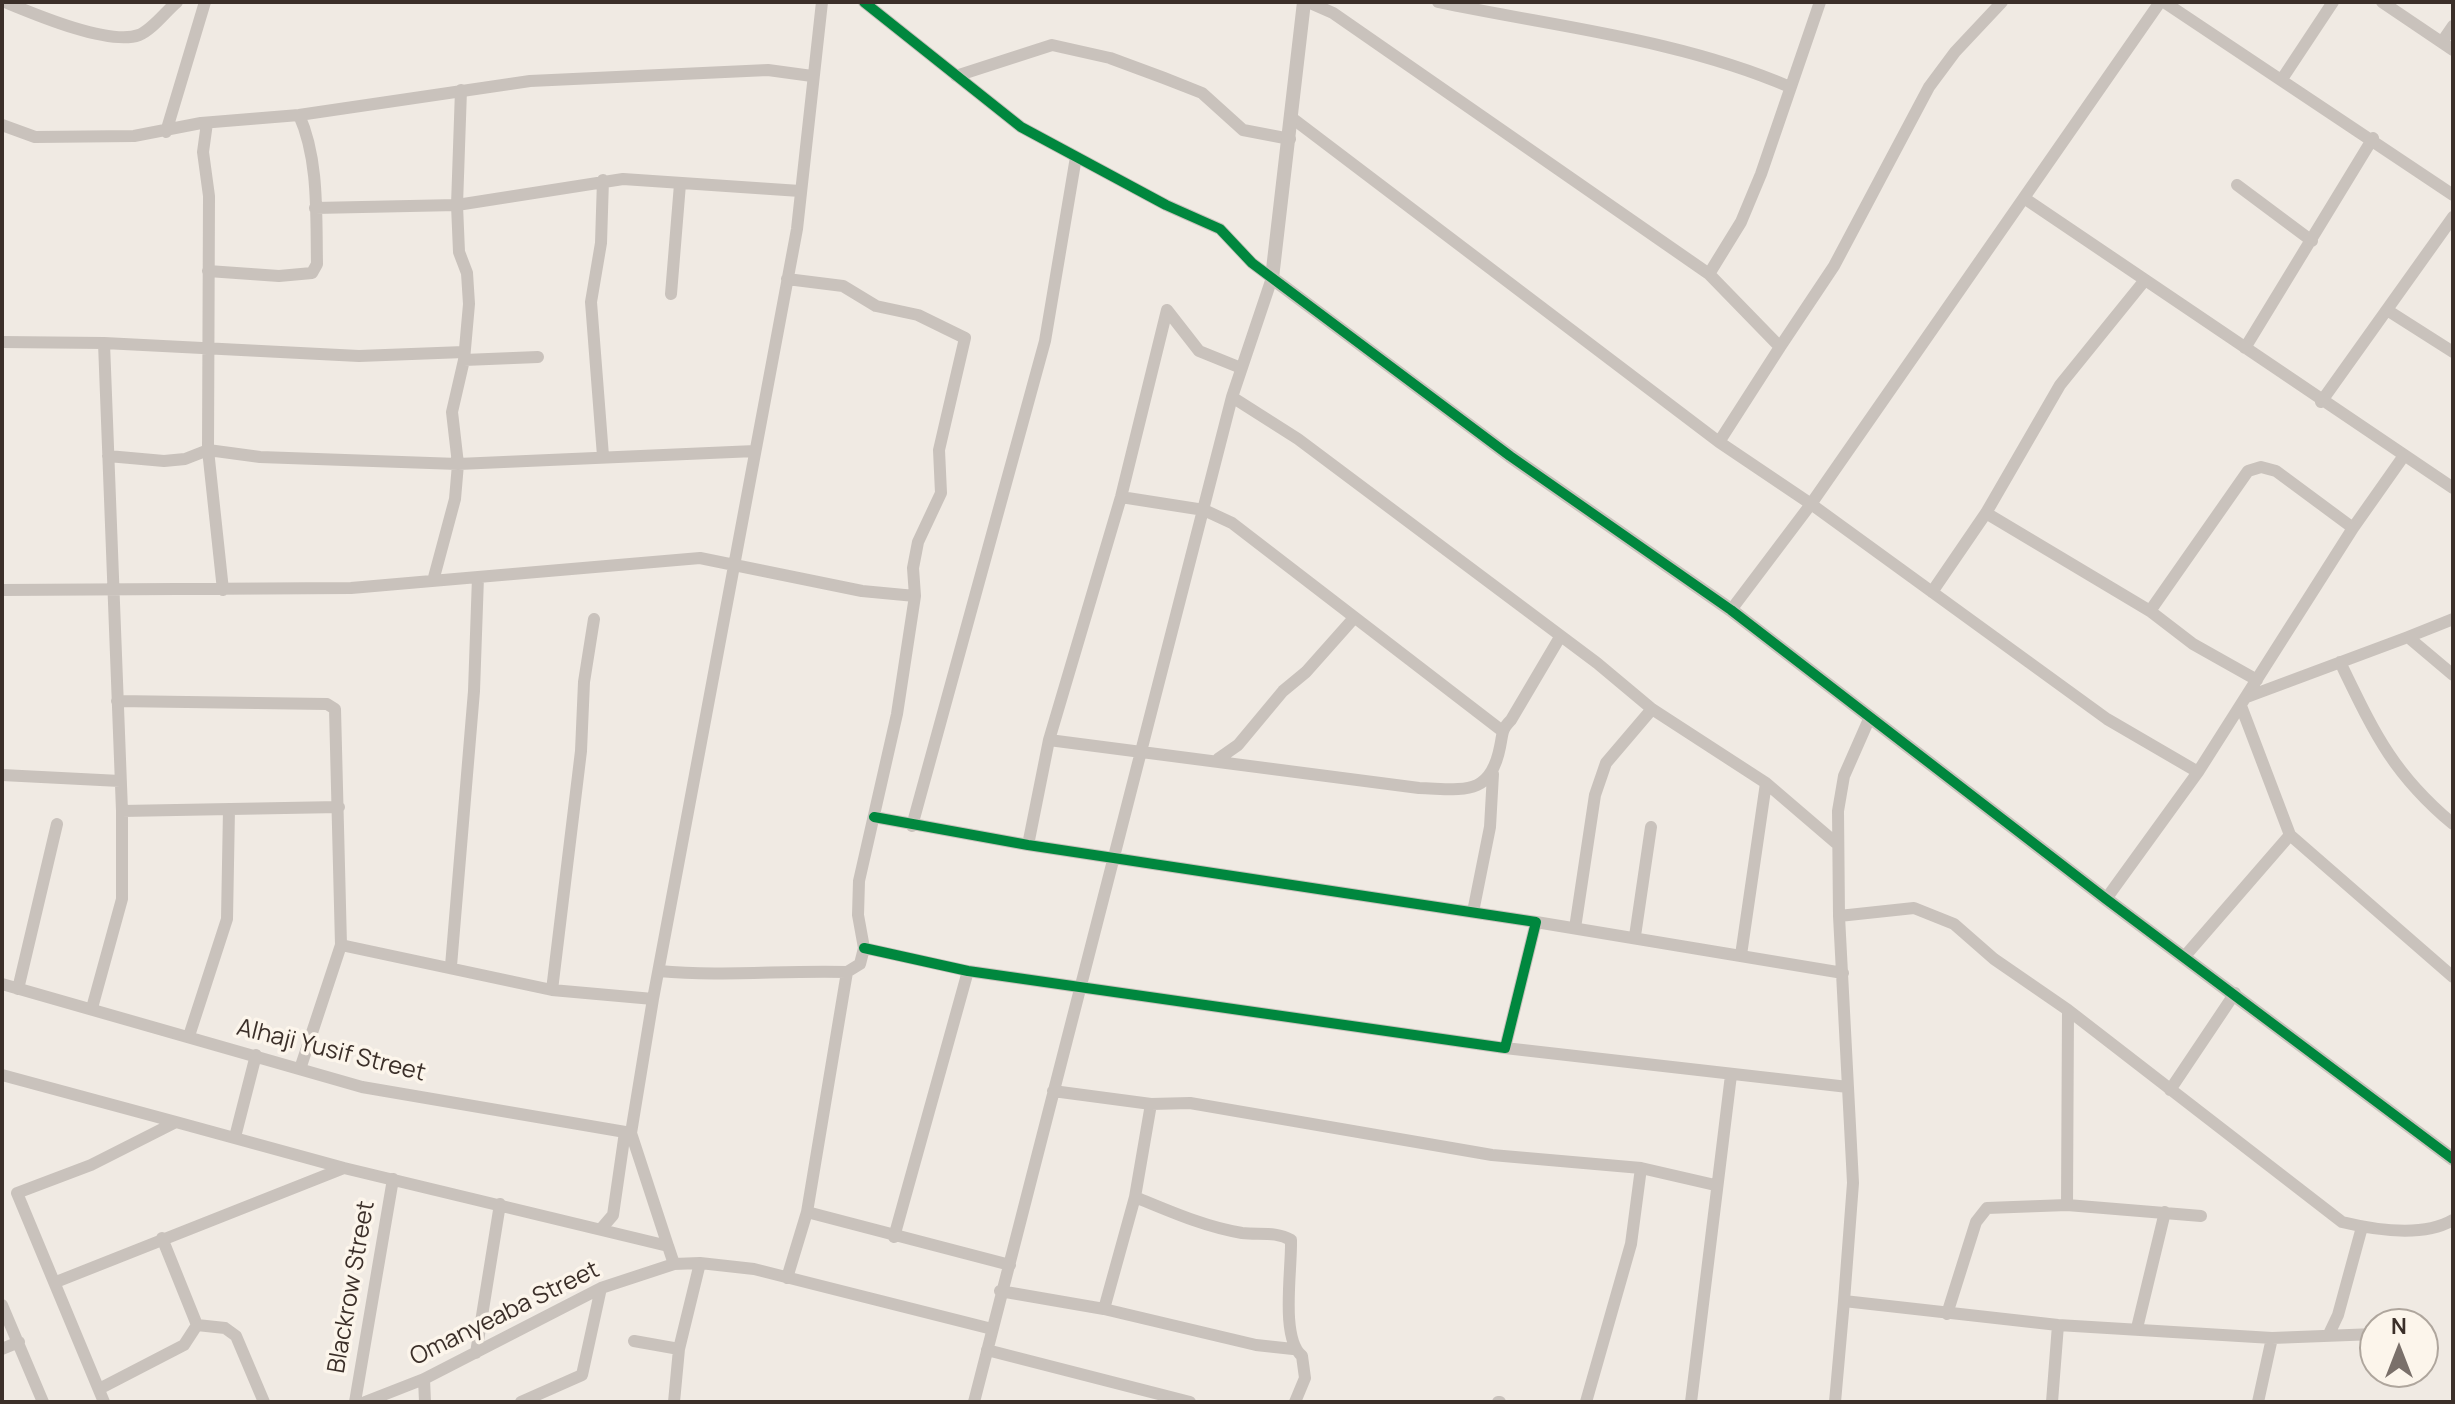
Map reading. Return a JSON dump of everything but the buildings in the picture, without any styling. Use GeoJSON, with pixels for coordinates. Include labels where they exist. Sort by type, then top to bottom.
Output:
{"type":"FeatureCollection","features":[{"type":"Feature","properties":{"kind":"street"},"geometry":{"type":"LineString","coordinates":[[5,2],[71,29],[140,35],[177,2]]}},
{"type":"Feature","properties":{"kind":"street"},"geometry":{"type":"LineString","coordinates":[[40,15],[45,2]]}},
{"type":"Feature","properties":{"kind":"street"},"geometry":{"type":"LineString","coordinates":[[166,132],[205,2]]}},
{"type":"Feature","properties":{"kind":"street"},"geometry":{"type":"LineString","coordinates":[[601,1229],[613,1215],[787,279],[822,2]]}},
{"type":"Feature","properties":{"kind":"street"},"geometry":{"type":"LineString","coordinates":[[864,2],[1021,127],[1220,229],[1252,263],[1510,456],[1731,610],[2106,899],[2453,1159]]}},
{"type":"Feature","properties":{"kind":"street"},"geometry":{"type":"LineString","coordinates":[[974,1402],[1000,1291],[1010,1265],[1080,987],[1116,859],[1232,397],[1272,278],[1306,2],[1333,13],[1709,274],[1780,347]]}},
{"type":"Feature","properties":{"kind":"street"},"geometry":{"type":"LineString","coordinates":[[1438,2],[1660,45],[1736,64],[1790,87]]}},
{"type":"Feature","properties":{"kind":"street"},"geometry":{"type":"LineString","coordinates":[[1709,274],[1741,222],[1756,186],[1820,2]]}},
{"type":"Feature","properties":{"kind":"street"},"geometry":{"type":"LineString","coordinates":[[1719,442],[1834,266],[1929,87],[1955,52],[2002,2]]}},
{"type":"Feature","properties":{"kind":"street"},"geometry":{"type":"LineString","coordinates":[[1731,610],[1811,504],[2162,2],[2373,138],[2453,195]]}},
{"type":"Feature","properties":{"kind":"street"},"geometry":{"type":"LineString","coordinates":[[2282,79],[2333,2]]}},
{"type":"Feature","properties":{"kind":"street"},"geometry":{"type":"LineString","coordinates":[[2382,2],[2448,46],[2453,26]]}},
{"type":"Feature","properties":{"kind":"street"},"geometry":{"type":"LineString","coordinates":[[956,76],[1052,45],[1110,58],[1202,93],[1243,130],[1290,139]]}},
{"type":"Feature","properties":{"kind":"street"},"geometry":{"type":"LineString","coordinates":[[2,141],[4,126],[35,137],[63,139],[166,132],[207,123],[299,115],[530,81],[776,70],[812,76]]}},
{"type":"Feature","properties":{"kind":"street"},"geometry":{"type":"LineString","coordinates":[[433,581],[455,499],[458,464],[452,412],[464,356],[469,286],[459,252],[457,205],[461,90]]}},
{"type":"Feature","properties":{"kind":"street"},"geometry":{"type":"LineString","coordinates":[[208,271],[279,276],[312,273],[317,264],[310,143],[299,115]]}},
{"type":"Feature","properties":{"kind":"street"},"geometry":{"type":"LineString","coordinates":[[1292,118],[1719,442],[1811,504],[2107,719],[2198,772]]}},
{"type":"Feature","properties":{"kind":"street"},"geometry":{"type":"LineString","coordinates":[[207,123],[203,152],[209,196],[208,450],[223,590]]}},
{"type":"Feature","properties":{"kind":"street"},"geometry":{"type":"LineString","coordinates":[[2245,348],[2373,138]]}},
{"type":"Feature","properties":{"kind":"street"},"geometry":{"type":"LineString","coordinates":[[912,826],[974,612],[1045,341],[1076,157]]}},
{"type":"Feature","properties":{"kind":"street"},"geometry":{"type":"LineString","coordinates":[[315,208],[457,205],[603,180],[680,184],[710,182],[800,191]]}},
{"type":"Feature","properties":{"kind":"street"},"geometry":{"type":"LineString","coordinates":[[603,180],[601,243],[591,302],[603,456]]}},
{"type":"Feature","properties":{"kind":"street"},"geometry":{"type":"LineString","coordinates":[[671,294],[680,184]]}},
{"type":"Feature","properties":{"kind":"street"},"geometry":{"type":"LineString","coordinates":[[2237,185],[2312,241]]}},
{"type":"Feature","properties":{"kind":"street"},"geometry":{"type":"LineString","coordinates":[[2024,198],[2321,402],[2453,488]]}},
{"type":"Feature","properties":{"kind":"street"},"geometry":{"type":"LineString","coordinates":[[2321,402],[2453,217]]}},
{"type":"Feature","properties":{"kind":"street"},"geometry":{"type":"LineString","coordinates":[[659,971],[713,976],[774,970],[847,972],[860,964],[864,948],[857,897],[897,714],[915,596],[913,568],[918,542],[941,493],[939,450],[965,338],[918,315],[876,306],[843,286],[787,279]]}},
{"type":"Feature","properties":{"kind":"street"},"geometry":{"type":"LineString","coordinates":[[1932,592],[1986,513],[2060,385],[2145,280]]}},
{"type":"Feature","properties":{"kind":"street"},"geometry":{"type":"LineString","coordinates":[[1028,845],[1049,740],[1121,497],[1167,310],[1199,351],[1241,368]]}},
{"type":"Feature","properties":{"kind":"street"},"geometry":{"type":"LineString","coordinates":[[2387,310],[2453,352]]}},
{"type":"Feature","properties":{"kind":"street"},"geometry":{"type":"LineString","coordinates":[[2,342],[209,347],[359,356],[538,357]]}},
{"type":"Feature","properties":{"kind":"street"},"geometry":{"type":"LineString","coordinates":[[92,1008],[122,899],[122,811],[111,591],[104,343]]}},
{"type":"Feature","properties":{"kind":"street"},"geometry":{"type":"LineString","coordinates":[[1232,397],[1298,439],[1652,709],[1766,783],[1836,843]]}},
{"type":"Feature","properties":{"kind":"street"},"geometry":{"type":"LineString","coordinates":[[108,456],[164,461],[185,459],[208,450],[260,457],[458,464],[755,451]]}},
{"type":"Feature","properties":{"kind":"street"},"geometry":{"type":"LineString","coordinates":[[2106,899],[2198,772],[2353,528],[2403,457]]}},
{"type":"Feature","properties":{"kind":"street"},"geometry":{"type":"LineString","coordinates":[[2150,611],[2248,471],[2261,467],[2276,471],[2353,528]]}},
{"type":"Feature","properties":{"kind":"street"},"geometry":{"type":"LineString","coordinates":[[1121,497],[1204,510],[1232,523],[1501,730]]}},
{"type":"Feature","properties":{"kind":"street"},"geometry":{"type":"LineString","coordinates":[[1986,513],[2150,611],[2193,644],[2257,680]]}},
{"type":"Feature","properties":{"kind":"street"},"geometry":{"type":"LineString","coordinates":[[2,590],[351,588],[683,558],[733,564],[862,591],[915,596]]}},
{"type":"Feature","properties":{"kind":"street"},"geometry":{"type":"LineString","coordinates":[[451,966],[473,705],[478,577]]}},
{"type":"Feature","properties":{"kind":"street"},"geometry":{"type":"LineString","coordinates":[[1218,759],[1238,745],[1283,691],[1306,672],[1354,618]]}},
{"type":"Feature","properties":{"kind":"street"},"geometry":{"type":"LineString","coordinates":[[552,990],[581,751],[584,682],[594,619]]}},
{"type":"Feature","properties":{"kind":"street"},"geometry":{"type":"LineString","coordinates":[[2244,701],[2453,619]]}},
{"type":"Feature","properties":{"kind":"street"},"geometry":{"type":"LineString","coordinates":[[1473,912],[1490,827],[1493,774],[1501,730],[1511,720],[1560,637]]}},
{"type":"Feature","properties":{"kind":"street"},"geometry":{"type":"LineString","coordinates":[[2408,637],[2453,675]]}},
{"type":"Feature","properties":{"kind":"street"},"geometry":{"type":"LineString","coordinates":[[2340,662],[2385,753],[2417,794],[2453,824]]}},
{"type":"Feature","properties":{"kind":"street"},"geometry":{"type":"LineString","coordinates":[[117,701],[332,706],[336,713],[341,945],[300,1069]]}},
{"type":"Feature","properties":{"kind":"street"},"geometry":{"type":"LineString","coordinates":[[2244,701],[2290,835],[2453,977]]}},
{"type":"Feature","properties":{"kind":"street"},"geometry":{"type":"LineString","coordinates":[[1575,928],[1595,795],[1606,763],[1652,709]]}},
{"type":"Feature","properties":{"kind":"street"},"geometry":{"type":"LineString","coordinates":[[1835,1402],[1853,1183],[1836,843],[1844,776],[1870,717]]}},
{"type":"Feature","properties":{"kind":"street"},"geometry":{"type":"LineString","coordinates":[[1049,740],[1143,753],[1218,759],[1419,788],[1472,787],[1487,782],[1493,774]]}},
{"type":"Feature","properties":{"kind":"street"},"geometry":{"type":"LineString","coordinates":[[2,775],[120,781]]}},
{"type":"Feature","properties":{"kind":"street"},"geometry":{"type":"LineString","coordinates":[[1741,955],[1766,783]]}},
{"type":"Feature","properties":{"kind":"street"},"geometry":{"type":"LineString","coordinates":[[122,811],[339,807]]}},
{"type":"Feature","properties":{"kind":"street"},"geometry":{"type":"LineString","coordinates":[[189,1036],[227,919],[229,809]]}},
{"type":"Feature","properties":{"kind":"street"},"geometry":{"type":"LineString","coordinates":[[874,817],[1116,859],[1635,936],[1843,973]]}},
{"type":"Feature","properties":{"kind":"street"},"geometry":{"type":"LineString","coordinates":[[18,989],[57,824]]}},
{"type":"Feature","properties":{"kind":"street"},"geometry":{"type":"LineString","coordinates":[[1635,936],[1651,827]]}},
{"type":"Feature","properties":{"kind":"street"},"geometry":{"type":"LineString","coordinates":[[2185,956],[2290,835]]}},
{"type":"Feature","properties":{"kind":"street"},"geometry":{"type":"LineString","coordinates":[[1839,916],[1914,908],[1931,912],[1954,924],[1994,959],[2068,1010],[2342,1222],[2362,1227],[2421,1230],[2453,1220]]}},
{"type":"Feature","properties":{"kind":"street"},"geometry":{"type":"LineString","coordinates":[[1505,1048],[1536,922]]}},
{"type":"Feature","properties":{"kind":"street"},"geometry":{"type":"LineString","coordinates":[[341,945],[451,966],[552,990],[653,999]]}},
{"type":"Feature","properties":{"kind":"street"},"geometry":{"type":"LineString","coordinates":[[864,948],[968,971],[1505,1048],[1848,1087]]}},
{"type":"Feature","properties":{"kind":"street"},"geometry":{"type":"LineString","coordinates":[[894,1237],[968,971]]}},
{"type":"Feature","properties":{"kind":"street"},"geometry":{"type":"LineString","coordinates":[[787,1278],[807,1212],[847,972]]}},
{"type":"Feature","properties":{"kind":"street","name":"Alhaji Yusif Street"},"geometry":{"type":"LineString","coordinates":[[2,984],[362,1087],[628,1133]]}},
{"type":"Feature","properties":{"kind":"street"},"geometry":{"type":"LineString","coordinates":[[2170,1090],[2235,993]]}},
{"type":"Feature","properties":{"kind":"street"},"geometry":{"type":"LineString","coordinates":[[2067,1205],[2068,1010]]}},
{"type":"Feature","properties":{"kind":"street"},"geometry":{"type":"LineString","coordinates":[[235,1137],[256,1055]]}},
{"type":"Feature","properties":{"kind":"street"},"geometry":{"type":"LineString","coordinates":[[2,1075],[344,1168],[668,1246]]}},
{"type":"Feature","properties":{"kind":"street"},"geometry":{"type":"LineString","coordinates":[[1691,1402],[1715,1185],[1731,1075]]}},
{"type":"Feature","properties":{"kind":"street"},"geometry":{"type":"LineString","coordinates":[[1053,1091],[1151,1104],[1190,1103],[1492,1155],[1641,1168],[1715,1185]]}},
{"type":"Feature","properties":{"kind":"street"},"geometry":{"type":"LineString","coordinates":[[1104,1309],[1135,1197],[1151,1104]]}},
{"type":"Feature","properties":{"kind":"street"},"geometry":{"type":"LineString","coordinates":[[2,1199],[91,1165],[176,1122]]}},
{"type":"Feature","properties":{"kind":"street"},"geometry":{"type":"LineString","coordinates":[[628,1133],[674,1264]]}},
{"type":"Feature","properties":{"kind":"street"},"geometry":{"type":"LineString","coordinates":[[56,1282],[344,1168]]}},
{"type":"Feature","properties":{"kind":"street"},"geometry":{"type":"LineString","coordinates":[[1586,1402],[1631,1244],[1641,1168]]}},
{"type":"Feature","properties":{"kind":"street","name":"Blackrow Street"},"geometry":{"type":"LineString","coordinates":[[355,1402],[393,1179]]}},
{"type":"Feature","properties":{"kind":"street"},"geometry":{"type":"LineString","coordinates":[[17,1193],[104,1402]]}},
{"type":"Feature","properties":{"kind":"street"},"geometry":{"type":"LineString","coordinates":[[1135,1197],[1192,1220],[1243,1233],[1282,1234],[1291,1240],[1289,1330],[1293,1349]]}},
{"type":"Feature","properties":{"kind":"street"},"geometry":{"type":"LineString","coordinates":[[476,1353],[500,1204]]}},
{"type":"Feature","properties":{"kind":"street"},"geometry":{"type":"LineString","coordinates":[[1947,1314],[1981,1214],[1987,1208],[2067,1205],[2201,1216]]}},
{"type":"Feature","properties":{"kind":"street"},"geometry":{"type":"LineString","coordinates":[[807,1212],[1010,1265]]}},
{"type":"Feature","properties":{"kind":"street"},"geometry":{"type":"LineString","coordinates":[[2137,1328],[2165,1212]]}},
{"type":"Feature","properties":{"kind":"street"},"geometry":{"type":"LineString","coordinates":[[2329,1334],[2338,1315],[2362,1227]]}},
{"type":"Feature","properties":{"kind":"street"},"geometry":{"type":"LineString","coordinates":[[162,1238],[197,1325]]}},
{"type":"Feature","properties":{"kind":"street"},"geometry":{"type":"LineString","coordinates":[[674,1402],[679,1349],[700,1263]]}},
{"type":"Feature","properties":{"kind":"street","name":"Omanyeaba Street"},"geometry":{"type":"LineString","coordinates":[[365,1402],[424,1379],[601,1288],[674,1264],[700,1263],[787,1278],[992,1329]]}},
{"type":"Feature","properties":{"kind":"street"},"geometry":{"type":"LineString","coordinates":[[521,1402],[582,1375],[601,1288]]}},
{"type":"Feature","properties":{"kind":"street"},"geometry":{"type":"LineString","coordinates":[[1000,1291],[1104,1309],[1256,1345],[1293,1349],[1302,1356],[1305,1378],[1295,1402]]}},
{"type":"Feature","properties":{"kind":"street"},"geometry":{"type":"LineString","coordinates":[[1844,1301],[2058,1325],[2272,1338],[2359,1334]]}},
{"type":"Feature","properties":{"kind":"street"},"geometry":{"type":"LineString","coordinates":[[2,1305],[43,1402]]}},
{"type":"Feature","properties":{"kind":"street"},"geometry":{"type":"LineString","coordinates":[[99,1389],[184,1345],[197,1325]]}},
{"type":"Feature","properties":{"kind":"street"},"geometry":{"type":"LineString","coordinates":[[197,1325],[225,1328],[236,1336],[264,1402]]}},
{"type":"Feature","properties":{"kind":"street"},"geometry":{"type":"LineString","coordinates":[[2052,1402],[2058,1325]]}},
{"type":"Feature","properties":{"kind":"street"},"geometry":{"type":"LineString","coordinates":[[2258,1402],[2272,1338]]}},
{"type":"Feature","properties":{"kind":"street"},"geometry":{"type":"LineString","coordinates":[[634,1341],[679,1349]]}},
{"type":"Feature","properties":{"kind":"street"},"geometry":{"type":"LineString","coordinates":[[2,1349],[19,1342]]}},
{"type":"Feature","properties":{"kind":"street"},"geometry":{"type":"LineString","coordinates":[[987,1350],[1190,1402]]}},
{"type":"Feature","properties":{"kind":"street"},"geometry":{"type":"LineString","coordinates":[[424,1379],[425,1402]]}},
{"type":"Feature","properties":{"kind":"cycle path"},"geometry":{"type":"LineString","coordinates":[[864,2],[1021,127],[1166,205],[1220,229],[1252,263],[1510,456],[1731,610],[2106,899],[2453,1159]]}},
{"type":"Feature","properties":{"kind":"cycle path"},"geometry":{"type":"LineString","coordinates":[[864,948],[968,971],[1505,1048],[1536,922],[1028,845],[874,817]]}}]}
